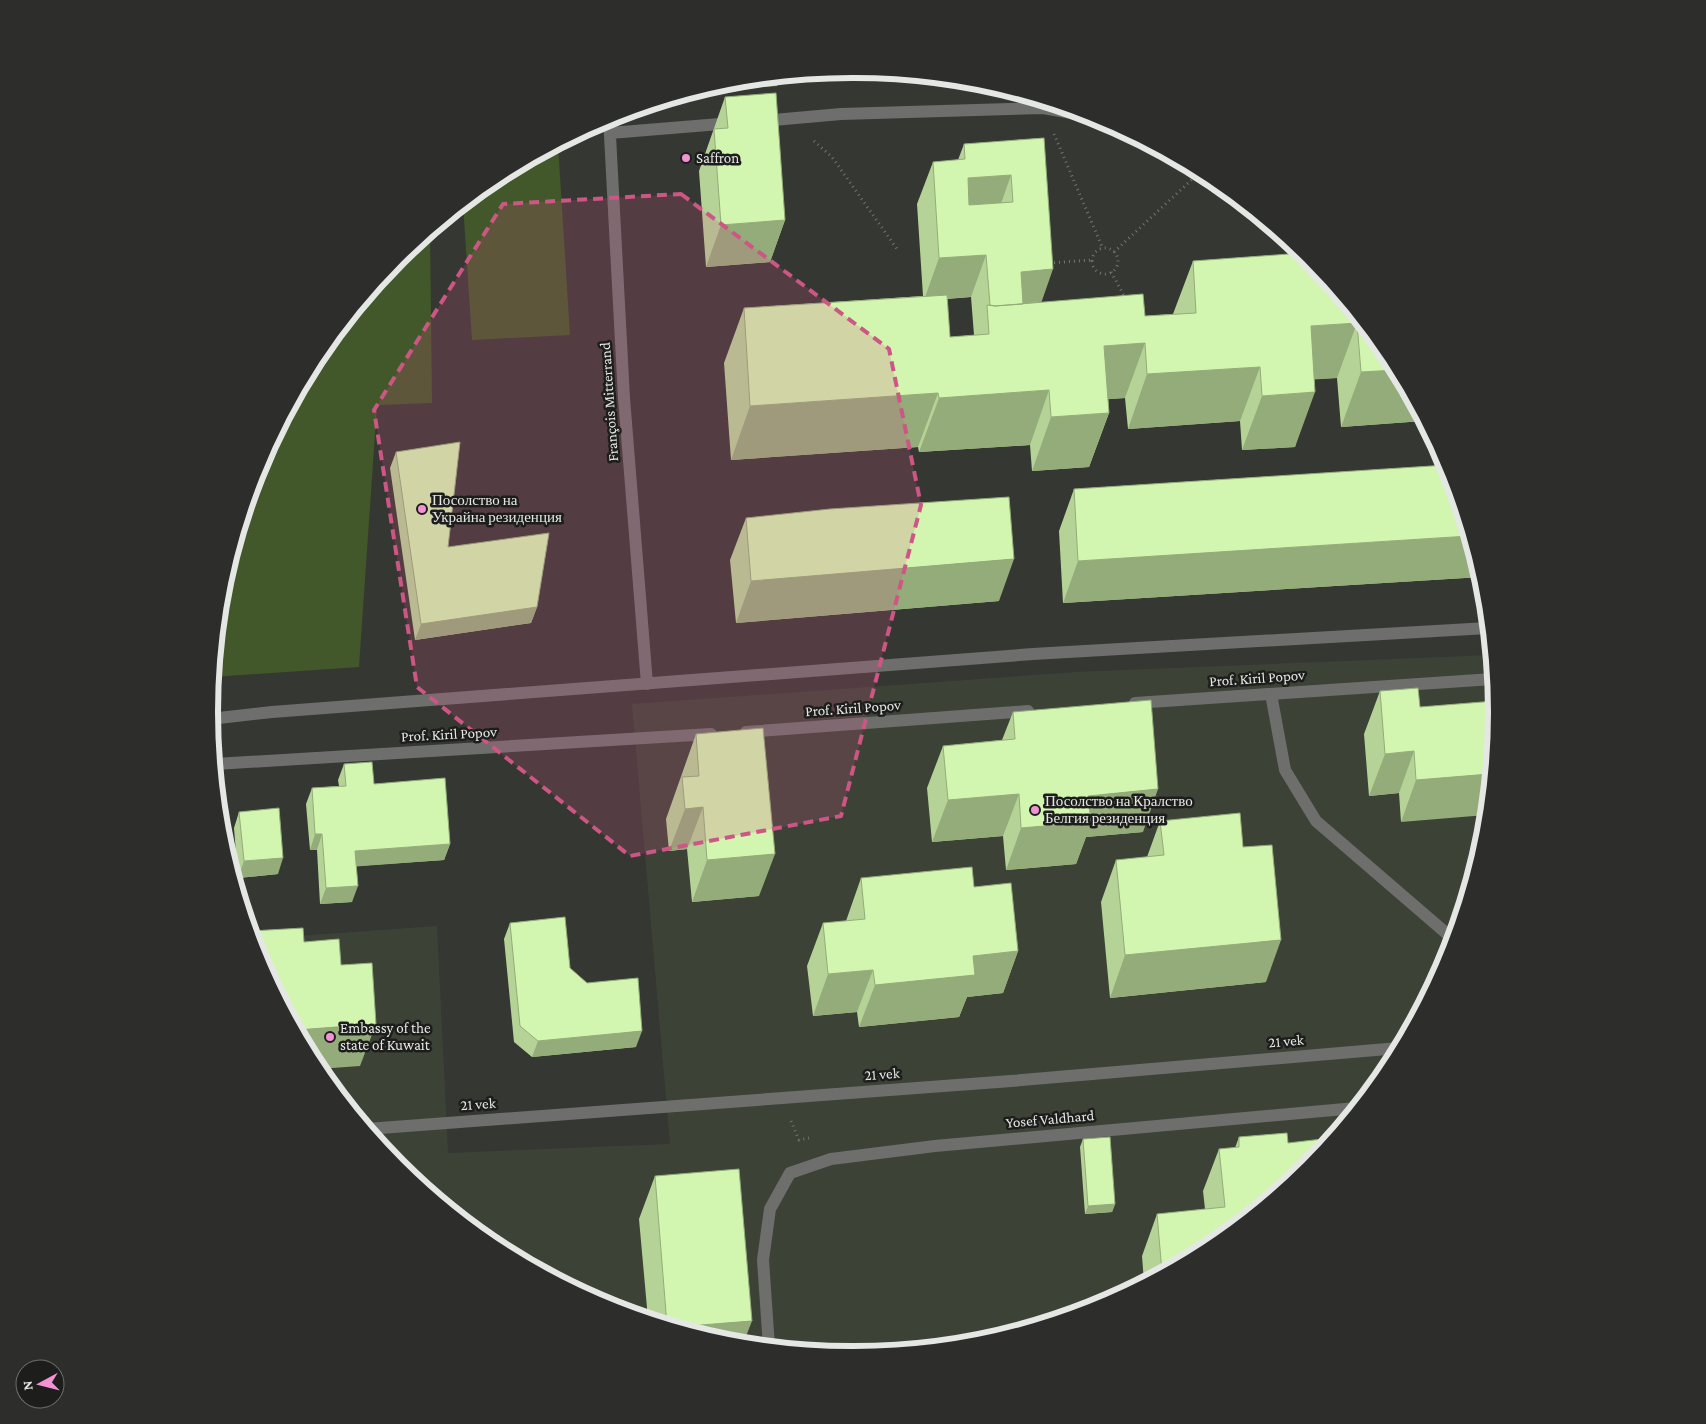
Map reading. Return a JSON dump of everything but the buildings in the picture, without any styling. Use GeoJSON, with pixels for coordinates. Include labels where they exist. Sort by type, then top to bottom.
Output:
{"type":"FeatureCollection","features":[{"type":"Feature","properties":{"kind":"street"},"geometry":{"type":"LineString","coordinates":[[610,133],[841,114],[1051,109]]}},
{"type":"Feature","properties":{"kind":"street","name":"François Mitterrand"},"geometry":{"type":"LineString","coordinates":[[610,126],[624,398],[648,684]]}},
{"type":"Feature","properties":{"kind":"street"},"geometry":{"type":"LineString","coordinates":[[218,718],[272,712],[1033,654],[1482,628]]}},
{"type":"Feature","properties":{"kind":"street","name":"Prof. Kiril Popov"},"geometry":{"type":"LineString","coordinates":[[1122,704],[1486,679]]}},
{"type":"Feature","properties":{"kind":"street"},"geometry":{"type":"LineString","coordinates":[[1271,694],[1285,770],[1316,821],[1447,934]]}},
{"type":"Feature","properties":{"kind":"street","name":"Prof. Kiril Popov"},"geometry":{"type":"LineString","coordinates":[[221,764],[729,733],[1042,710]]}},
{"type":"Feature","properties":{"kind":"street","name":"21 vek"},"geometry":{"type":"LineString","coordinates":[[375,1128],[1011,1081],[1390,1049]]}},
{"type":"Feature","properties":{"kind":"street","name":"Yosef Valdhard"},"geometry":{"type":"LineString","coordinates":[[769,1341],[763,1260],[770,1209],[790,1173],[831,1159],[935,1146],[1347,1109]]}},
{"type":"Feature","properties":{"kind":"path"},"geometry":{"type":"LineString","coordinates":[[1043,108],[1103,248]]}},
{"type":"Feature","properties":{"kind":"path"},"geometry":{"type":"LineString","coordinates":[[786,119],[832,156],[897,248]]}},
{"type":"Feature","properties":{"kind":"path"},"geometry":{"type":"LineString","coordinates":[[1114,252],[1194,177]]}},
{"type":"Feature","properties":{"kind":"path"},"geometry":{"type":"LineString","coordinates":[[1103,248],[1114,252],[1117,263],[1114,270],[1106,274],[1098,272],[1092,260],[1096,252],[1103,248]]}},
{"type":"Feature","properties":{"kind":"path"},"geometry":{"type":"LineString","coordinates":[[1048,263],[1092,260]]}},
{"type":"Feature","properties":{"kind":"path"},"geometry":{"type":"LineString","coordinates":[[1111,272],[1130,306]]}},
{"type":"Feature","properties":{"kind":"highlighted area"},"geometry":{"type":"Polygon","coordinates":[[[681,194],[889,349],[921,505],[841,816],[630,856],[417,687],[374,410],[503,204],[681,194]]]}},
{"type":"Feature","properties":{"kind":"shaded area"},"geometry":{"type":"Polygon","coordinates":[[[1485,655],[1488,712],[1482,795],[1466,876],[1454,916],[1422,993],[1381,1065],[1330,1130],[1302,1161],[1239,1215],[1206,1240],[1134,1281],[1057,1313],[1017,1325],[936,1341],[894,1345],[812,1345],[770,1341],[689,1325],[649,1313],[572,1281],[500,1240],[435,1189],[404,1161],[376,1130],[325,1065],[284,993],[261,938],[437,926],[448,1153],[670,1144],[632,704],[1076,672],[1485,655]]]}},
{"type":"Feature","properties":{"kind":"green space"},"geometry":{"type":"Polygon","coordinates":[[[558,151],[570,335],[472,340],[464,212],[500,184],[558,151]]]}},
{"type":"Feature","properties":{"kind":"green space"},"geometry":{"type":"Polygon","coordinates":[[[430,239],[432,403],[377,405],[359,667],[220,677],[224,629],[240,548],[252,508],[284,431],[325,359],[350,326],[404,263],[430,239]]]}},
{"type":"Feature","properties":{"kind":"place","name":"Saffron"},"geometry":{"type":"Point","coordinates":[686,158]}},
{"type":"Feature","properties":{"kind":"place","name":"Посолство на Украйна резиденция"},"geometry":{"type":"Point","coordinates":[422,509]}},
{"type":"Feature","properties":{"kind":"place","name":"Посолство на Кралство Белгия резиденция"},"geometry":{"type":"Point","coordinates":[1035,810]}},
{"type":"Feature","properties":{"kind":"place","name":"Embassy of the state of Kuwait"},"geometry":{"type":"Point","coordinates":[330,1037]}}]}
